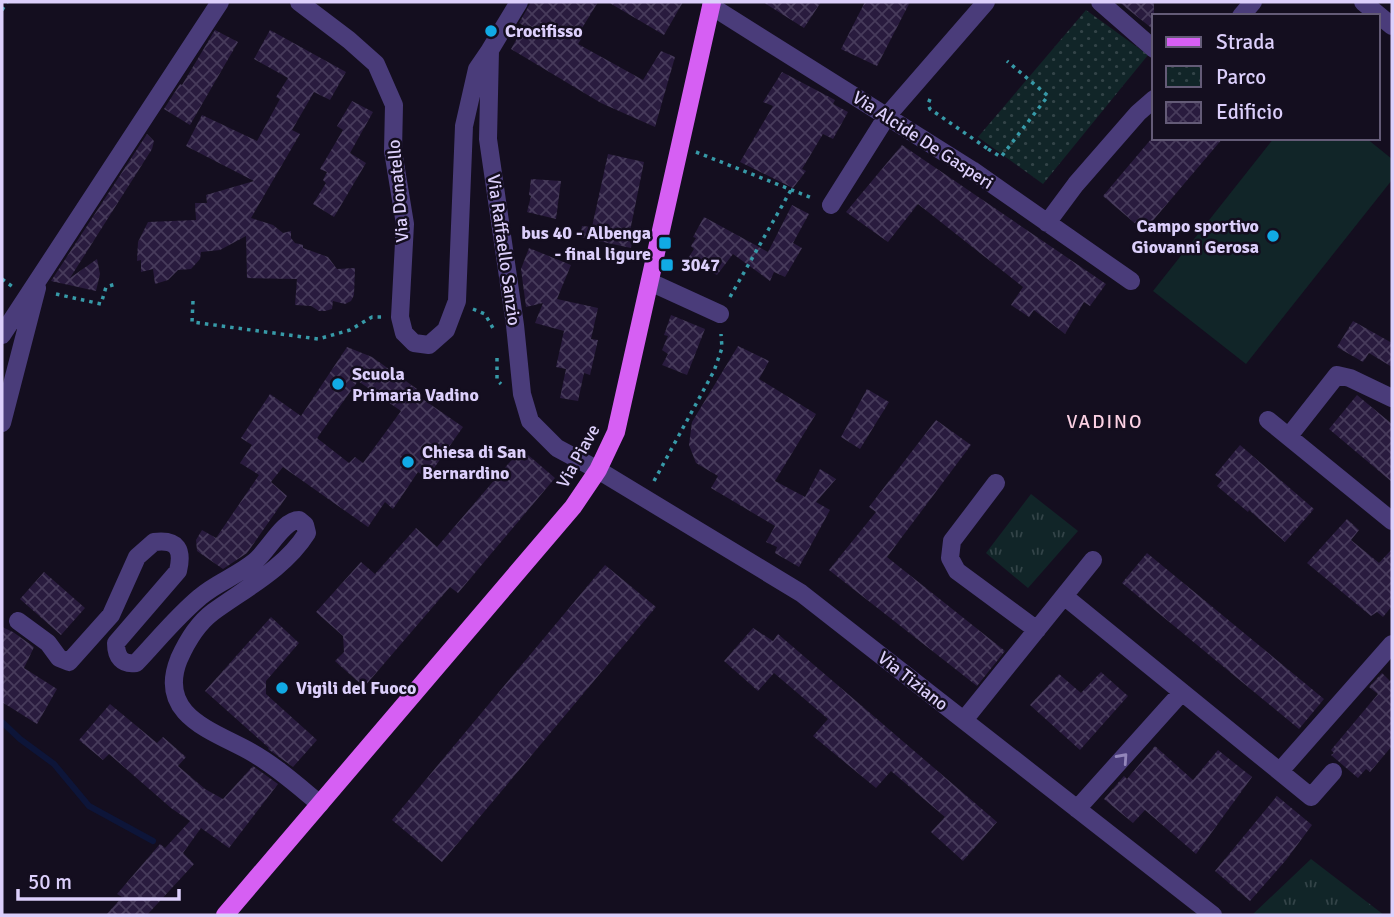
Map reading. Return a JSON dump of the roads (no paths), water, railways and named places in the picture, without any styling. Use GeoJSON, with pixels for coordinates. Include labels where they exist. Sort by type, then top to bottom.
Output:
{"type":"FeatureCollection","features":[{"type":"Feature","properties":{"kind":"main road","name":"Via Piave"},"geometry":{"type":"LineString","coordinates":[[225,915],[573,506],[598,470],[616,432],[712,4]]}},
{"type":"Feature","properties":{"kind":"street"},"geometry":{"type":"LineString","coordinates":[[2,335],[220,2]]}},
{"type":"Feature","properties":{"kind":"street","name":"Via Donatello"},"geometry":{"type":"LineString","coordinates":[[299,2],[376,64],[394,105],[393,151],[405,224],[400,317],[404,333],[414,343],[429,345],[446,330],[457,301],[464,126],[477,69],[490,50]]}},
{"type":"Feature","properties":{"kind":"street","name":"Via Raffaello Sanzio"},"geometry":{"type":"LineString","coordinates":[[519,2],[490,50],[488,139],[515,325],[522,394],[530,421],[557,448],[598,470]]}},
{"type":"Feature","properties":{"kind":"street"},"geometry":{"type":"LineString","coordinates":[[831,205],[887,116],[986,2]]}},
{"type":"Feature","properties":{"kind":"street"},"geometry":{"type":"LineString","coordinates":[[1100,2],[1152,47]]}},
{"type":"Feature","properties":{"kind":"street"},"geometry":{"type":"LineString","coordinates":[[1363,2],[1378,14]]}},
{"type":"Feature","properties":{"kind":"street","name":"Via Alcide De Gasperi"},"geometry":{"type":"LineString","coordinates":[[712,4],[972,170],[1131,281]]}},
{"type":"Feature","properties":{"kind":"street"},"geometry":{"type":"LineString","coordinates":[[1047,223],[1129,122],[1152,100]]}},
{"type":"Feature","properties":{"kind":"street"},"geometry":{"type":"LineString","coordinates":[[2,424],[42,272]]}},
{"type":"Feature","properties":{"kind":"street"},"geometry":{"type":"LineString","coordinates":[[650,282],[720,314]]}},
{"type":"Feature","properties":{"kind":"street"},"geometry":{"type":"LineString","coordinates":[[1289,436],[1336,375],[1350,378],[1392,397]]}},
{"type":"Feature","properties":{"kind":"street"},"geometry":{"type":"LineString","coordinates":[[1268,420],[1392,521]]}},
{"type":"Feature","properties":{"kind":"street","name":"Via Tiziano"},"geometry":{"type":"LineString","coordinates":[[598,470],[801,593],[1213,915]]}},
{"type":"Feature","properties":{"kind":"street"},"geometry":{"type":"LineString","coordinates":[[996,483],[952,541],[950,558],[957,571],[1037,630]]}},
{"type":"Feature","properties":{"kind":"street"},"geometry":{"type":"LineString","coordinates":[[18,621],[48,643],[59,658],[69,662],[111,615],[137,557],[154,542],[172,543],[179,549],[181,558],[178,571],[116,643],[116,653],[121,661],[136,663],[201,596],[252,564],[268,549],[284,526],[292,520],[299,520],[305,525],[307,533],[301,542],[265,577],[230,600],[196,628],[183,650],[173,683],[178,703],[204,729],[251,752],[320,804]]}},
{"type":"Feature","properties":{"kind":"street"},"geometry":{"type":"LineString","coordinates":[[964,720],[1093,560]]}},
{"type":"Feature","properties":{"kind":"street"},"geometry":{"type":"LineString","coordinates":[[1064,596],[1311,797],[1333,772]]}},
{"type":"Feature","properties":{"kind":"street"},"geometry":{"type":"LineString","coordinates":[[1280,771],[1392,644]]}},
{"type":"Feature","properties":{"kind":"street"},"geometry":{"type":"LineString","coordinates":[[1077,809],[1182,692]]}},
{"type":"Feature","properties":{"kind":"street"},"geometry":{"type":"LineString","coordinates":[[1183,915],[1195,901]]}},
{"type":"Feature","properties":{"kind":"waterway"},"geometry":{"type":"LineString","coordinates":[[2,722],[54,764],[89,806],[153,841]]}},
{"type":"Feature","properties":{"kind":"place","name":"Crocifisso"},"geometry":{"type":"Point","coordinates":[491,31]}},
{"type":"Feature","properties":{"kind":"place","name":"Campo sportivo Giovanni Gerosa"},"geometry":{"type":"Point","coordinates":[1273,236]}},
{"type":"Feature","properties":{"kind":"place","name":"bus 40 - Albenga - final ligure"},"geometry":{"type":"Point","coordinates":[665,243]}},
{"type":"Feature","properties":{"kind":"place","name":"3047"},"geometry":{"type":"Point","coordinates":[667,265]}},
{"type":"Feature","properties":{"kind":"place","name":"Scuola Primaria Vadino"},"geometry":{"type":"Point","coordinates":[338,384]}},
{"type":"Feature","properties":{"kind":"place","name":"Chiesa di San Bernardino"},"geometry":{"type":"Point","coordinates":[408,462]}},
{"type":"Feature","properties":{"kind":"place","name":"Vigili del Fuoco"},"geometry":{"type":"Point","coordinates":[282,688]}},
{"type":"Feature","properties":{"kind":"district","name":"VADINO"},"geometry":{"type":"Point","coordinates":[1105,421]}}]}
